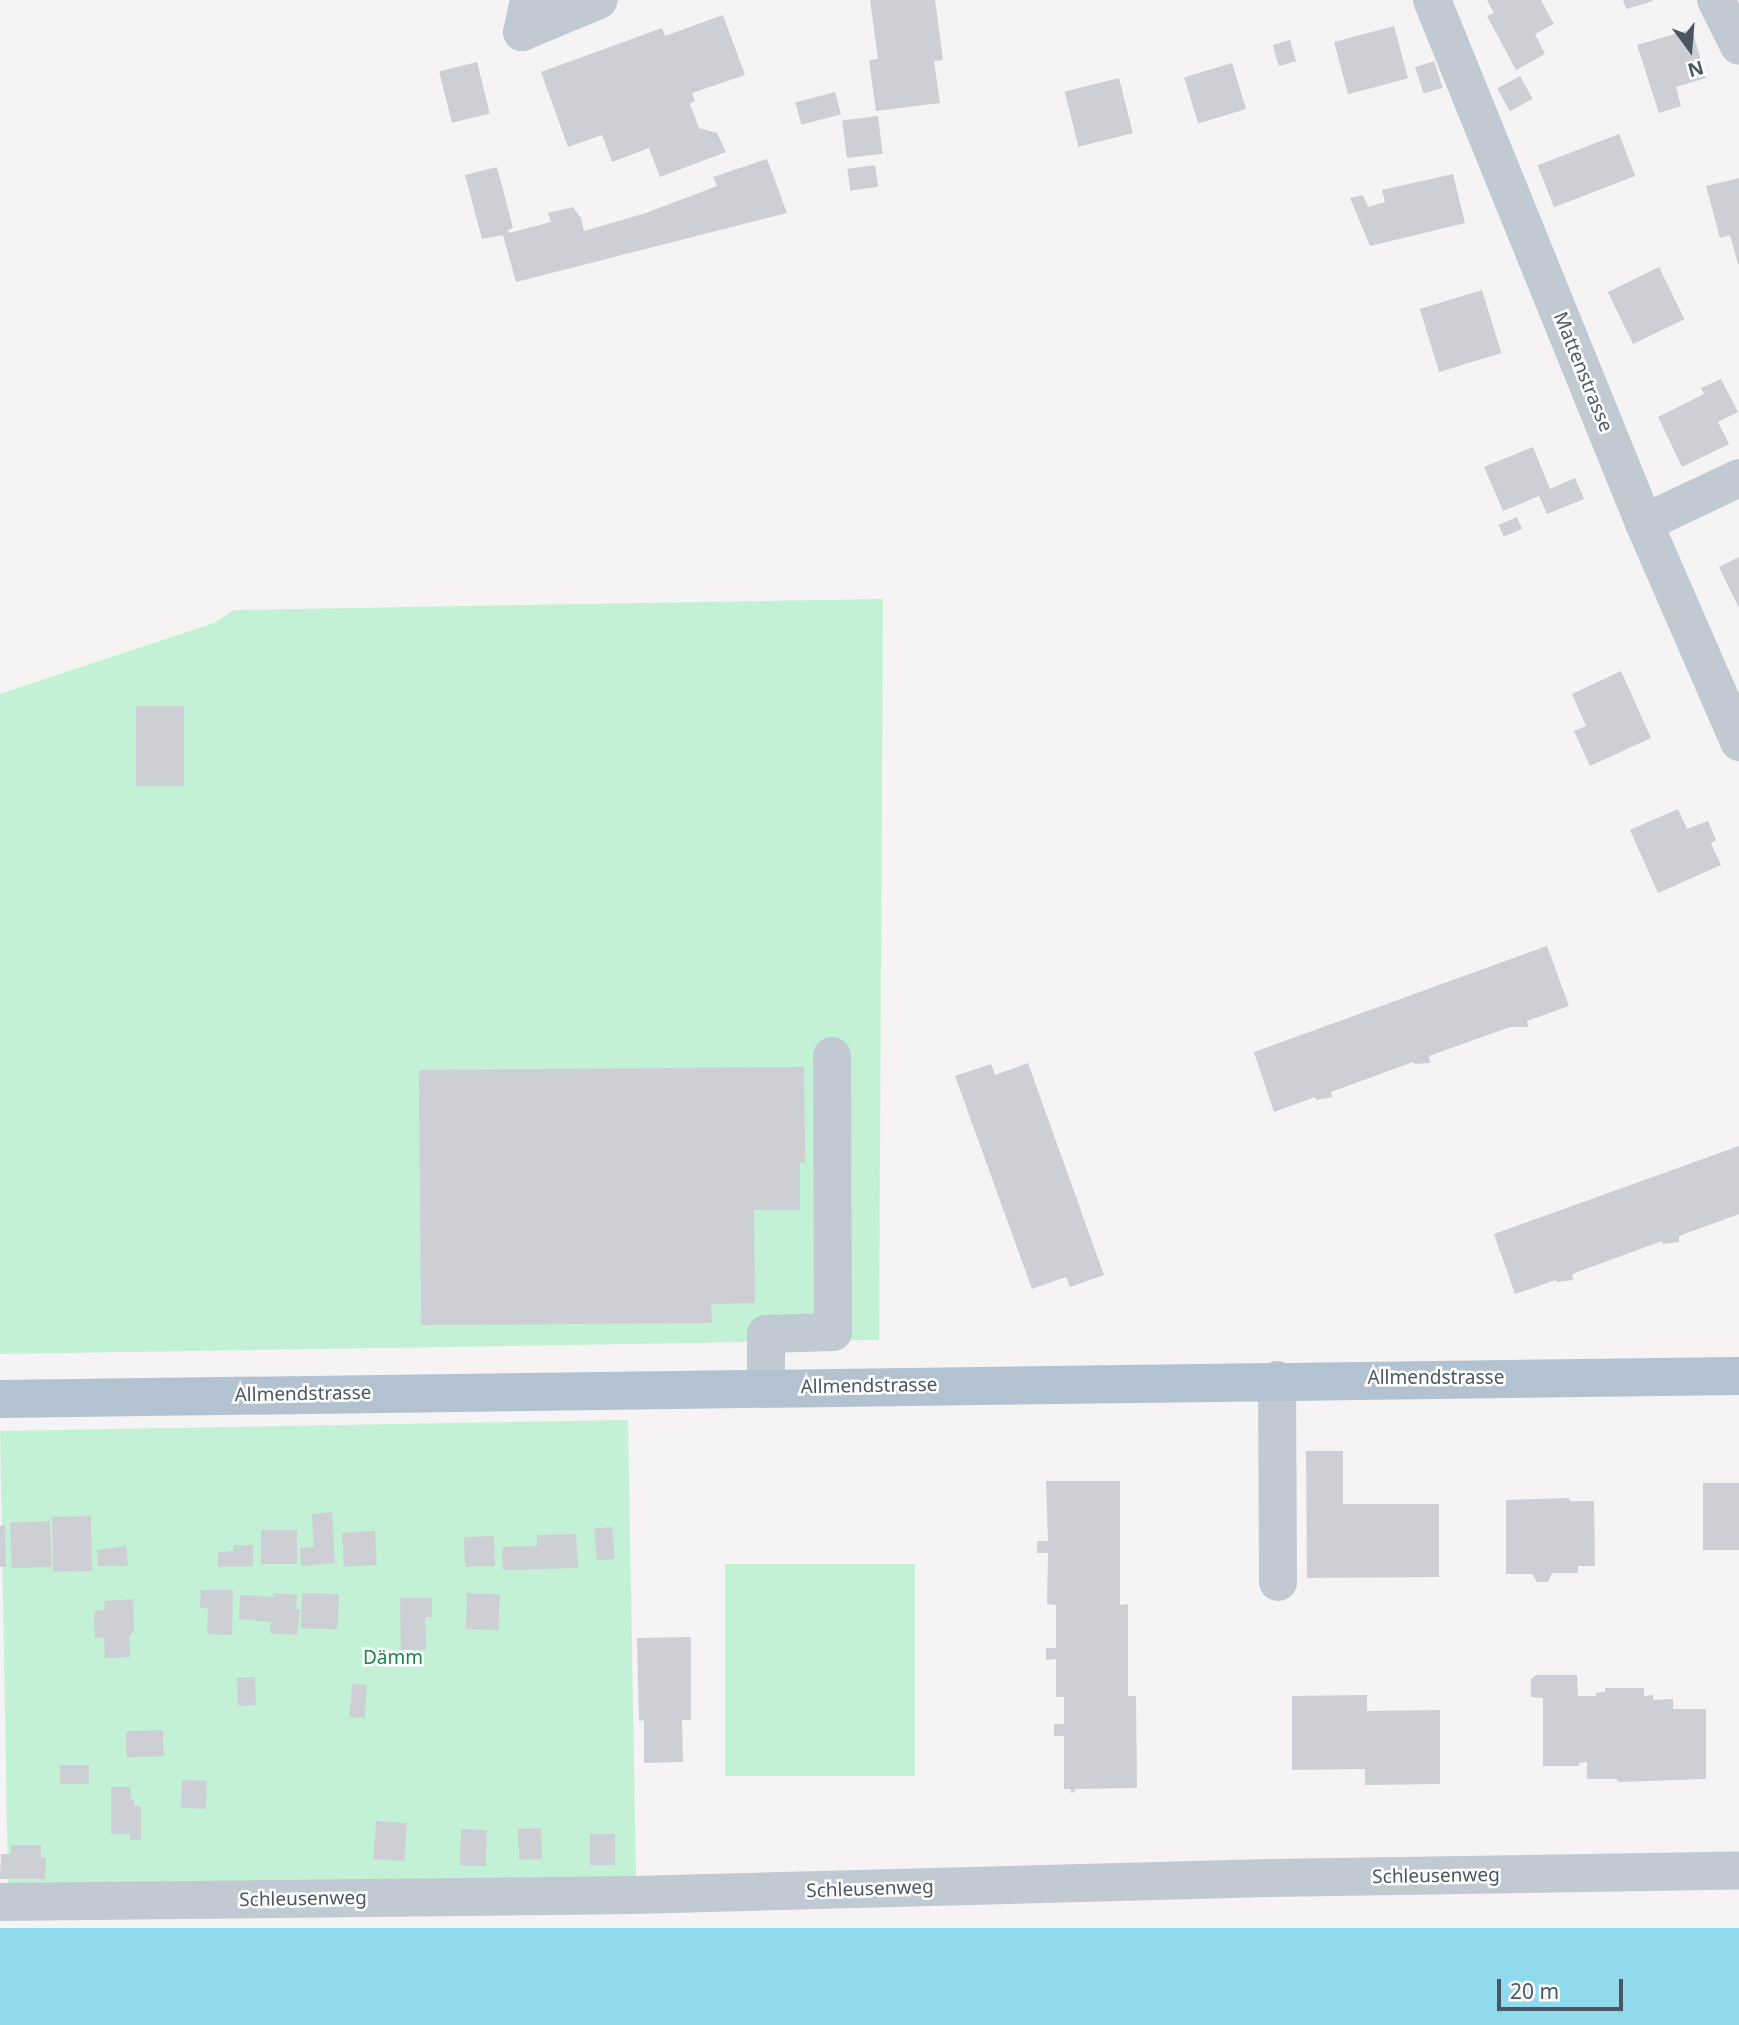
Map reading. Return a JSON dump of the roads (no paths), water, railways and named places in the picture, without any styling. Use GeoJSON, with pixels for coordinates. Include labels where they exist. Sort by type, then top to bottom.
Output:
{"type":"FeatureCollection","features":[{"type":"Feature","properties":{"kind":"main road","name":"Allmendstrasse"},"geometry":{"type":"LineString","coordinates":[[0,1399],[1277,1380],[1739,1376]]}},
{"type":"Feature","properties":{"kind":"street"},"geometry":{"type":"LineString","coordinates":[[529,0],[522,32],[599,0]]}},
{"type":"Feature","properties":{"kind":"street","name":"Mattenstrasse"},"geometry":{"type":"LineString","coordinates":[[1432,0],[1644,523],[1739,742]]}},
{"type":"Feature","properties":{"kind":"street"},"geometry":{"type":"LineString","coordinates":[[1716,0],[1739,46]]}},
{"type":"Feature","properties":{"kind":"street"},"geometry":{"type":"LineString","coordinates":[[1644,523],[1739,478]]}},
{"type":"Feature","properties":{"kind":"street"},"geometry":{"type":"LineString","coordinates":[[766,1388],[766,1334],[833,1332],[832,1056]]}},
{"type":"Feature","properties":{"kind":"street"},"geometry":{"type":"LineString","coordinates":[[1277,1380],[1278,1582]]}},
{"type":"Feature","properties":{"kind":"street","name":"Schleusenweg"},"geometry":{"type":"LineString","coordinates":[[0,1902],[634,1895],[1269,1878],[1739,1871]]}},
{"type":"Feature","properties":{"kind":"water"},"geometry":{"type":"Polygon","coordinates":[[[0,1928],[1739,1928],[1739,2025],[0,2025],[0,1928]]]}},
{"type":"Feature","properties":{"kind":"park label","name":"Dämm"},"geometry":{"type":"Point","coordinates":[393,1658]}}]}
